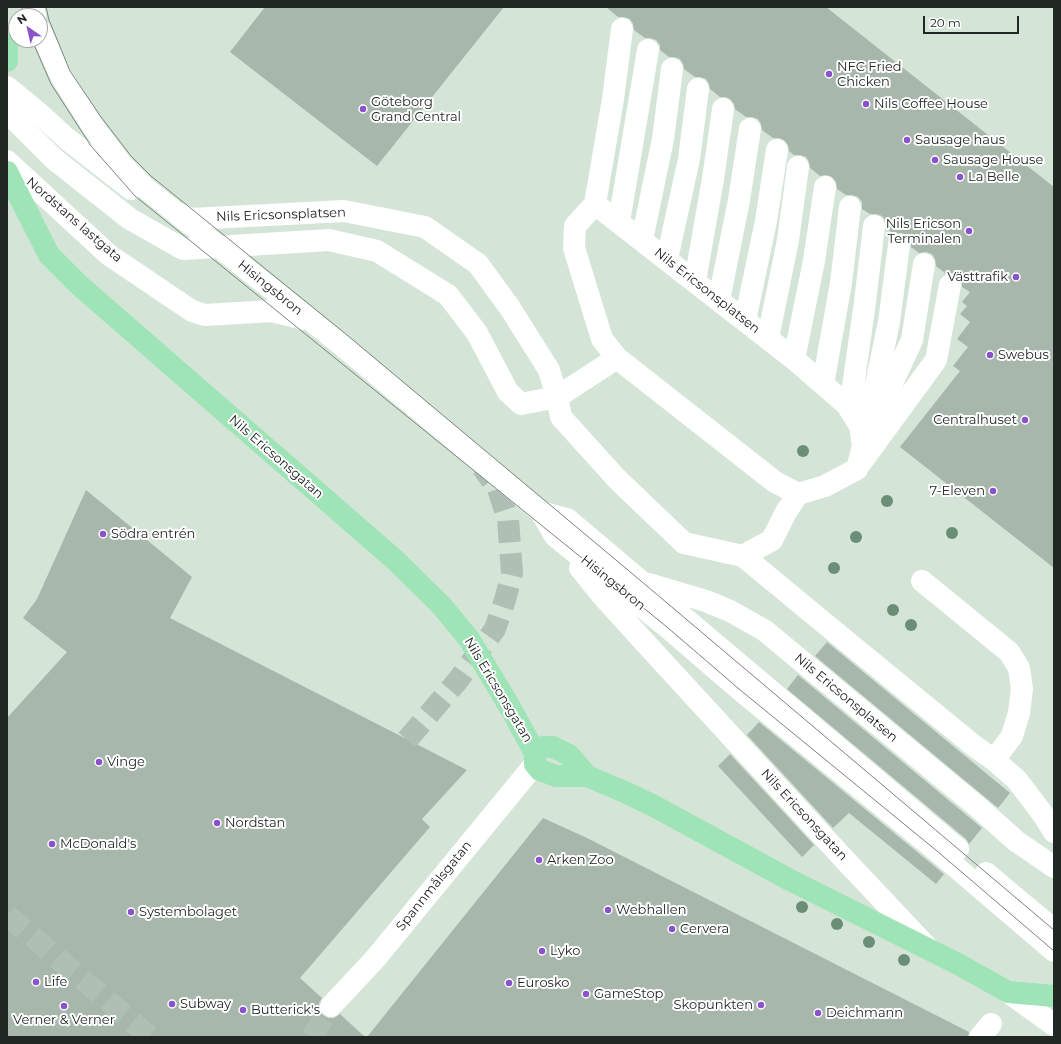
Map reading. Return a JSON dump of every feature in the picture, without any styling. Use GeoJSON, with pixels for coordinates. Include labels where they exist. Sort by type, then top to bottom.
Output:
{"type":"FeatureCollection","features":[{"type":"Feature","properties":{"kind":"main road"},"geometry":{"type":"LineString","coordinates":[[7,45],[7,61]]}},
{"type":"Feature","properties":{"kind":"main road","name":"Nils Ericsonsgatan"},"geometry":{"type":"LineString","coordinates":[[7,172],[49,255],[79,285],[394,559],[441,605],[469,639],[512,709],[535,758],[543,747],[553,747],[568,755],[587,776],[654,806],[790,880],[928,948],[1008,992],[1054,996]]}},
{"type":"Feature","properties":{"kind":"street"},"geometry":{"type":"LineString","coordinates":[[622,30],[614,98],[595,204],[576,226],[574,248],[602,339],[617,358],[775,482],[798,494]]}},
{"type":"Feature","properties":{"kind":"street","name":"Hisingsbron"},"geometry":{"type":"LineString","coordinates":[[48,48],[61,76],[94,128],[123,166],[144,187],[339,344],[541,512],[555,536],[937,852],[1054,951]]}},
{"type":"Feature","properties":{"kind":"street"},"geometry":{"type":"LineString","coordinates":[[619,222],[648,50]]}},
{"type":"Feature","properties":{"kind":"street"},"geometry":{"type":"LineString","coordinates":[[642,240],[663,139],[672,69]]}},
{"type":"Feature","properties":{"kind":"street","name":"Nils Ericsonsplatsen"},"geometry":{"type":"LineString","coordinates":[[7,87],[66,138],[128,188],[191,220],[344,211],[425,227],[478,264],[510,308],[549,370],[557,397]]}},
{"type":"Feature","properties":{"kind":"street"},"geometry":{"type":"LineString","coordinates":[[666,259],[689,159],[698,89]]}},
{"type":"Feature","properties":{"kind":"street"},"geometry":{"type":"LineString","coordinates":[[695,281],[713,179],[723,109]]}},
{"type":"Feature","properties":{"kind":"street","name":"Nils Ericsonsplatsen"},"geometry":{"type":"LineString","coordinates":[[7,112],[54,159],[130,219],[183,249],[329,240],[377,251],[448,295],[477,334],[508,392],[521,404],[557,397],[617,358]]}},
{"type":"Feature","properties":{"kind":"street"},"geometry":{"type":"LineString","coordinates":[[719,300],[739,200],[750,129]]}},
{"type":"Feature","properties":{"kind":"street"},"geometry":{"type":"LineString","coordinates":[[745,321],[766,222],[777,150]]}},
{"type":"Feature","properties":{"kind":"street","name":"Nordstans lastgata"},"geometry":{"type":"LineString","coordinates":[[7,161],[110,255],[192,311],[205,315],[272,311],[310,320],[339,344]]}},
{"type":"Feature","properties":{"kind":"street"},"geometry":{"type":"LineString","coordinates":[[768,338],[788,240],[798,167]]}},
{"type":"Feature","properties":{"kind":"street"},"geometry":{"type":"LineString","coordinates":[[794,360],[814,261],[825,187]]}},
{"type":"Feature","properties":{"kind":"street","name":"Nils Ericsonsplatsen"},"geometry":{"type":"LineString","coordinates":[[595,204],[768,338],[850,408],[860,426],[863,446],[856,468]]}},
{"type":"Feature","properties":{"kind":"street"},"geometry":{"type":"LineString","coordinates":[[823,384],[841,282],[850,207]]}},
{"type":"Feature","properties":{"kind":"street"},"geometry":{"type":"LineString","coordinates":[[850,408],[874,226]]}},
{"type":"Feature","properties":{"kind":"street"},"geometry":{"type":"LineString","coordinates":[[863,446],[889,322],[898,245]]}},
{"type":"Feature","properties":{"kind":"street"},"geometry":{"type":"LineString","coordinates":[[863,446],[912,340],[924,264]]}},
{"type":"Feature","properties":{"kind":"street"},"geometry":{"type":"LineString","coordinates":[[744,556],[772,540],[786,512],[798,494],[825,486],[856,468],[936,360],[950,285]]}},
{"type":"Feature","properties":{"kind":"street"},"geometry":{"type":"LineString","coordinates":[[557,397],[561,417],[617,479],[684,543],[744,556],[853,647],[1017,780],[1042,813],[1054,832]]}},
{"type":"Feature","properties":{"kind":"street","name":"Hisingsbron"},"geometry":{"type":"LineString","coordinates":[[541,512],[567,520],[1051,925]]}},
{"type":"Feature","properties":{"kind":"street","name":"Nils Ericsonsgatan"},"geometry":{"type":"LineString","coordinates":[[555,536],[600,593],[928,948]]}},
{"type":"Feature","properties":{"kind":"street","name":"Nils Ericsonsplatsen"},"geometry":{"type":"LineString","coordinates":[[641,581],[724,608],[764,630],[980,808],[1016,841],[1054,867]]}},
{"type":"Feature","properties":{"kind":"street"},"geometry":{"type":"LineString","coordinates":[[922,581],[1009,652],[1019,668],[1022,688],[1020,713],[1012,736],[994,760]]}},
{"type":"Feature","properties":{"kind":"street","name":"Spannmålsgatan"},"geometry":{"type":"LineString","coordinates":[[331,1006],[375,959],[535,758]]}},
{"type":"Feature","properties":{"kind":"street","name":"Nils Ericsonsgatan"},"geometry":{"type":"LineString","coordinates":[[1008,992],[1054,1025]]}},
{"type":"Feature","properties":{"kind":"building","name":"Göteborg Grand Central"},"geometry":{"type":"Polygon","coordinates":[[[265,7],[504,7],[377,166],[230,52],[265,7]]]}},
{"type":"Feature","properties":{"kind":"building","name":"Nils Ericson Terminalen"},"geometry":{"type":"Polygon","coordinates":[[[606,7],[826,7],[1054,187],[1054,568],[900,447],[960,371],[953,366],[968,347],[957,339],[970,322],[960,314],[967,306],[962,302],[970,292],[962,287],[962,280],[952,273],[945,273],[936,266],[935,259],[932,254],[926,252],[919,253],[911,247],[911,241],[907,235],[901,233],[894,234],[886,228],[886,221],[882,216],[870,214],[862,209],[862,202],[858,197],[846,195],[837,189],[836,182],[832,177],[826,175],[820,176],[810,168],[806,157],[794,155],[789,151],[788,145],[784,140],[773,138],[762,130],[758,119],[746,117],[735,109],[734,104],[730,99],[720,97],[710,89],[706,79],[695,77],[684,69],[680,59],[669,57],[660,50],[660,45],[656,40],[645,38],[634,30],[630,19],[618,17],[606,7]]]}},
{"type":"Feature","properties":{"kind":"building","name":"Nordstan"},"geometry":{"type":"Polygon","coordinates":[[[86,490],[192,577],[170,618],[467,770],[422,819],[430,827],[300,978],[322,998],[319,1003],[319,1009],[323,1015],[328,1018],[334,1018],[340,1014],[365,1037],[7,1037],[7,718],[67,652],[23,618],[37,599],[86,490]]]}},
{"type":"Feature","properties":{"kind":"building"},"geometry":{"type":"Polygon","coordinates":[[[827,642],[1010,793],[998,808],[815,656],[827,642]]]}},
{"type":"Feature","properties":{"kind":"building"},"geometry":{"type":"Polygon","coordinates":[[[798,675],[982,828],[969,844],[966,839],[787,689],[798,675]]]}},
{"type":"Feature","properties":{"kind":"building"},"geometry":{"type":"Polygon","coordinates":[[[759,722],[944,874],[936,884],[849,813],[833,828],[747,735],[759,722]]]}},
{"type":"Feature","properties":{"kind":"building"},"geometry":{"type":"Polygon","coordinates":[[[730,754],[814,845],[802,857],[718,766],[730,754]]]}},
{"type":"Feature","properties":{"kind":"building"},"geometry":{"type":"Polygon","coordinates":[[[543,818],[587,838],[969,1032],[968,1037],[367,1037],[543,818]]]}},
{"type":"Feature","properties":{"kind":"tunnel"},"geometry":{"type":"LineString","coordinates":[[407,740],[459,679],[495,629],[505,600],[512,573],[508,519],[498,489],[482,467]]}},
{"type":"Feature","properties":{"kind":"tunnel"},"geometry":{"type":"LineString","coordinates":[[7,915],[150,1037]]}},
{"type":"Feature","properties":{"kind":"tunnel"},"geometry":{"type":"LineString","coordinates":[[312,1037],[331,1006]]}},
{"type":"Feature","properties":{"kind":"tram line"},"geometry":{"type":"LineString","coordinates":[[46,7],[49,20],[70,71],[101,117],[131,156],[151,176],[347,335],[1054,930]]}},
{"type":"Feature","properties":{"kind":"tram line"},"geometry":{"type":"LineString","coordinates":[[35,48],[51,84],[91,146],[135,196],[667,627],[739,689],[937,851],[1054,951]]}},
{"type":"Feature","properties":{"kind":"place","name":"NFC Fried Chicken"},"geometry":{"type":"Point","coordinates":[829,74]}},
{"type":"Feature","properties":{"kind":"place","name":"Nils Coffee House"},"geometry":{"type":"Point","coordinates":[866,104]}},
{"type":"Feature","properties":{"kind":"place","name":"Göteborg Grand Central"},"geometry":{"type":"Point","coordinates":[363,109]}},
{"type":"Feature","properties":{"kind":"place","name":"Sausage haus"},"geometry":{"type":"Point","coordinates":[907,140]}},
{"type":"Feature","properties":{"kind":"place","name":"Sausage House"},"geometry":{"type":"Point","coordinates":[935,160]}},
{"type":"Feature","properties":{"kind":"place","name":"La Belle"},"geometry":{"type":"Point","coordinates":[960,177]}},
{"type":"Feature","properties":{"kind":"place","name":"Nils Ericson Terminalen"},"geometry":{"type":"Point","coordinates":[969,231]}},
{"type":"Feature","properties":{"kind":"place","name":"Västtrafik"},"geometry":{"type":"Point","coordinates":[1016,277]}},
{"type":"Feature","properties":{"kind":"place","name":"Swebus"},"geometry":{"type":"Point","coordinates":[990,355]}},
{"type":"Feature","properties":{"kind":"place","name":"Centralhuset"},"geometry":{"type":"Point","coordinates":[1025,420]}},
{"type":"Feature","properties":{"kind":"place","name":"7-Eleven"},"geometry":{"type":"Point","coordinates":[993,491]}},
{"type":"Feature","properties":{"kind":"place","name":"Södra entrén"},"geometry":{"type":"Point","coordinates":[103,534]}},
{"type":"Feature","properties":{"kind":"place","name":"Vinge"},"geometry":{"type":"Point","coordinates":[99,762]}},
{"type":"Feature","properties":{"kind":"place","name":"Nordstan"},"geometry":{"type":"Point","coordinates":[217,823]}},
{"type":"Feature","properties":{"kind":"place","name":"McDonald's"},"geometry":{"type":"Point","coordinates":[52,844]}},
{"type":"Feature","properties":{"kind":"place","name":"Arken Zoo"},"geometry":{"type":"Point","coordinates":[539,860]}},
{"type":"Feature","properties":{"kind":"place","name":"Webhallen"},"geometry":{"type":"Point","coordinates":[608,910]}},
{"type":"Feature","properties":{"kind":"place","name":"Systembolaget"},"geometry":{"type":"Point","coordinates":[131,912]}},
{"type":"Feature","properties":{"kind":"place","name":"Cervera"},"geometry":{"type":"Point","coordinates":[672,929]}},
{"type":"Feature","properties":{"kind":"place","name":"Lyko"},"geometry":{"type":"Point","coordinates":[542,951]}},
{"type":"Feature","properties":{"kind":"place","name":"Life"},"geometry":{"type":"Point","coordinates":[36,982]}},
{"type":"Feature","properties":{"kind":"place","name":"Eurosko"},"geometry":{"type":"Point","coordinates":[509,983]}},
{"type":"Feature","properties":{"kind":"place","name":"GameStop"},"geometry":{"type":"Point","coordinates":[586,994]}},
{"type":"Feature","properties":{"kind":"place","name":"Subway"},"geometry":{"type":"Point","coordinates":[172,1004]}},
{"type":"Feature","properties":{"kind":"place","name":"Skopunkten"},"geometry":{"type":"Point","coordinates":[761,1005]}},
{"type":"Feature","properties":{"kind":"place","name":"Verner & Verner"},"geometry":{"type":"Point","coordinates":[64,1006]}},
{"type":"Feature","properties":{"kind":"place","name":"Butterick's"},"geometry":{"type":"Point","coordinates":[243,1010]}},
{"type":"Feature","properties":{"kind":"place","name":"Deichmann"},"geometry":{"type":"Point","coordinates":[818,1013]}}]}
